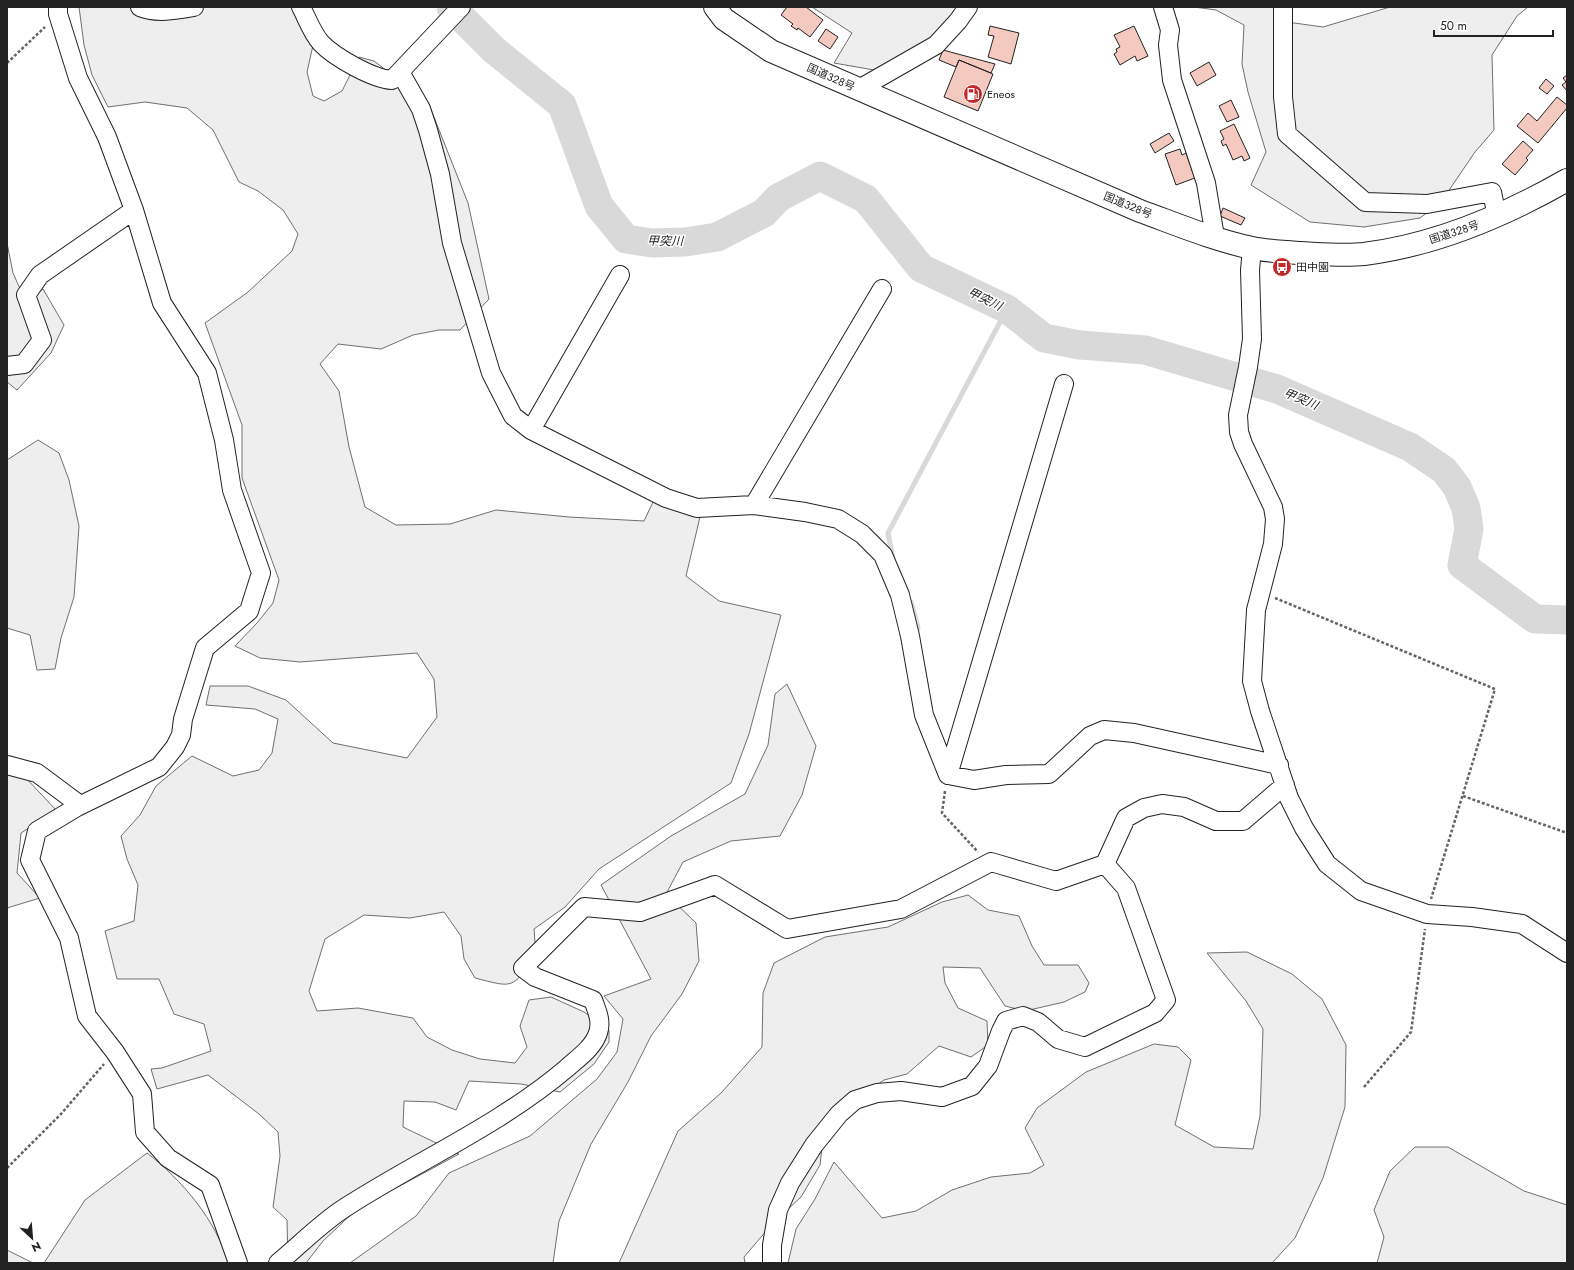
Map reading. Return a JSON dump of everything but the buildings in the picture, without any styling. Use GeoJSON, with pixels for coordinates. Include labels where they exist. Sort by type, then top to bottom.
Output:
{"type":"FeatureCollection","features":[{"type":"Feature","properties":{"kind":"highway","name":"国道328号"},"geometry":{"type":"LineString","coordinates":[[715,7],[724,18],[771,51],[1140,211],[1252,248],[1323,254],[1362,254],[1395,249],[1434,239],[1497,217],[1567,180]]}},
{"type":"Feature","properties":{"kind":"street"},"geometry":{"type":"LineString","coordinates":[[140,7],[148,11],[177,10],[194,7]]}},
{"type":"Feature","properties":{"kind":"street"},"geometry":{"type":"LineString","coordinates":[[301,7],[321,43],[349,63],[384,80],[392,80],[461,7]]}},
{"type":"Feature","properties":{"kind":"street"},"geometry":{"type":"LineString","coordinates":[[858,89],[936,45],[968,7]]}},
{"type":"Feature","properties":{"kind":"street"},"geometry":{"type":"LineString","coordinates":[[1163,7],[1170,30],[1168,45],[1172,80],[1206,183],[1215,237]]}},
{"type":"Feature","properties":{"kind":"street"},"geometry":{"type":"LineString","coordinates":[[1283,7],[1284,97],[1287,134],[1365,202],[1427,204],[1492,192],[1497,217]]}},
{"type":"Feature","properties":{"kind":"street"},"geometry":{"type":"LineString","coordinates":[[58,10],[78,78],[107,137],[134,210],[162,303],[207,373],[224,440],[232,490],[261,573],[249,611],[205,648],[183,719],[181,735],[175,747],[159,767],[80,805],[37,831],[30,860],[69,938],[87,1016],[115,1052],[142,1094],[145,1132],[168,1158],[210,1185],[238,1263]]}},
{"type":"Feature","properties":{"kind":"street"},"geometry":{"type":"LineString","coordinates":[[400,72],[421,109],[428,130],[440,174],[452,243],[491,373],[513,416],[531,430],[666,498],[697,508],[754,505],[805,512],[838,519],[862,534],[882,555],[900,595],[910,636],[924,715],[948,775]]}},
{"type":"Feature","properties":{"kind":"street"},"geometry":{"type":"LineString","coordinates":[[7,366],[24,364],[42,340],[26,295],[40,275],[134,210]]}},
{"type":"Feature","properties":{"kind":"street"},"geometry":{"type":"LineString","coordinates":[[1252,248],[1250,270],[1252,338],[1248,367],[1238,415],[1239,432],[1273,507],[1275,519],[1273,544],[1256,610],[1252,681],[1260,711],[1289,798],[1304,828],[1326,864],[1361,891],[1427,914],[1472,917],[1522,924],[1567,952]]}},
{"type":"Feature","properties":{"kind":"street"},"geometry":{"type":"LineString","coordinates":[[531,430],[620,275]]}},
{"type":"Feature","properties":{"kind":"street"},"geometry":{"type":"LineString","coordinates":[[754,505],[882,289]]}},
{"type":"Feature","properties":{"kind":"street"},"geometry":{"type":"LineString","coordinates":[[948,775],[1064,384]]}},
{"type":"Feature","properties":{"kind":"street"},"geometry":{"type":"LineString","coordinates":[[948,775],[974,780],[1006,775],[1048,774],[1090,736],[1104,730],[1134,733],[1279,765]]}},
{"type":"Feature","properties":{"kind":"street"},"geometry":{"type":"LineString","coordinates":[[7,765],[37,773],[80,805]]}},
{"type":"Feature","properties":{"kind":"street"},"geometry":{"type":"LineString","coordinates":[[278,1263],[344,1208],[392,1178],[475,1133],[540,1090],[586,1052],[598,1032],[600,1019],[593,1000],[535,977],[523,968],[584,907],[640,912],[715,885],[787,929],[901,909],[991,862],[1056,881],[1105,864],[1126,818],[1144,808],[1162,804],[1184,807],[1216,821],[1243,821],[1285,785]]}},
{"type":"Feature","properties":{"kind":"street"},"geometry":{"type":"LineString","coordinates":[[772,1263],[772,1245],[778,1210],[790,1183],[814,1145],[839,1114],[855,1100],[877,1093],[901,1091],[942,1097],[972,1086],[988,1066],[1001,1030],[1006,1021],[1023,1016],[1038,1022],[1058,1039],[1085,1047],[1155,1013],[1166,1000],[1162,983],[1126,888],[1105,864]]}},
{"type":"Feature","properties":{"kind":"path"},"geometry":{"type":"LineString","coordinates":[[7,63],[58,10]]}},
{"type":"Feature","properties":{"kind":"path"},"geometry":{"type":"LineString","coordinates":[[1261,591],[1495,689],[1427,914],[1411,1032],[1364,1087]]}},
{"type":"Feature","properties":{"kind":"path"},"geometry":{"type":"LineString","coordinates":[[948,775],[942,813],[989,863]]}},
{"type":"Feature","properties":{"kind":"path"},"geometry":{"type":"LineString","coordinates":[[1463,796],[1567,833]]}},
{"type":"Feature","properties":{"kind":"path"},"geometry":{"type":"LineString","coordinates":[[7,1168],[61,1114],[115,1052]]}},
{"type":"Feature","properties":{"kind":"shaded area"},"geometry":{"type":"Polygon","coordinates":[[[79,7],[308,7],[318,23],[307,72],[313,96],[324,101],[342,91],[359,57],[374,61],[428,102],[468,203],[489,299],[460,330],[439,330],[413,335],[381,349],[338,344],[320,364],[339,391],[349,447],[365,507],[396,525],[450,524],[496,510],[569,517],[644,521],[653,502],[700,517],[686,576],[719,601],[781,615],[749,734],[731,783],[599,869],[565,907],[534,929],[536,957],[516,980],[505,984],[475,978],[464,959],[461,936],[444,912],[410,918],[364,915],[325,939],[309,991],[317,1011],[358,1008],[413,1018],[427,1037],[452,1050],[480,1059],[515,1063],[527,1047],[520,1026],[529,1000],[551,997],[584,1012],[609,1030],[609,1042],[594,1064],[560,1092],[521,1084],[469,1081],[456,1110],[435,1102],[404,1101],[403,1127],[459,1154],[357,1209],[323,1241],[306,1263],[288,1263],[287,1220],[273,1207],[280,1156],[278,1132],[259,1114],[208,1075],[157,1089],[151,1069],[162,1068],[211,1051],[204,1024],[174,1014],[159,979],[117,979],[105,931],[134,921],[138,885],[127,859],[121,836],[140,815],[156,786],[192,756],[233,776],[259,770],[272,753],[278,719],[255,709],[206,705],[210,686],[248,686],[286,700],[333,743],[407,758],[437,717],[434,679],[417,653],[300,662],[260,658],[235,646],[257,623],[273,603],[279,580],[242,478],[242,425],[205,323],[248,292],[292,251],[298,234],[283,210],[258,191],[239,182],[213,130],[187,108],[145,102],[108,107],[92,75],[84,45],[79,7]]]}},
{"type":"Feature","properties":{"kind":"shaded area"},"geometry":{"type":"Polygon","coordinates":[[[812,7],[961,7],[926,45],[874,70],[834,63],[852,33],[812,7]]]}},
{"type":"Feature","properties":{"kind":"shaded area"},"geometry":{"type":"Polygon","coordinates":[[[1194,7],[1289,7],[1287,22],[1323,27],[1390,7],[1528,7],[1517,16],[1492,55],[1494,130],[1475,152],[1441,202],[1420,218],[1364,227],[1310,222],[1251,185],[1266,152],[1248,92],[1242,64],[1244,25],[1216,10],[1194,7]]]}},
{"type":"Feature","properties":{"kind":"shaded area"},"geometry":{"type":"Polygon","coordinates":[[[7,243],[13,273],[25,300],[43,289],[64,325],[51,353],[17,390],[7,382],[7,243]]]}},
{"type":"Feature","properties":{"kind":"shaded area"},"geometry":{"type":"Polygon","coordinates":[[[38,440],[59,453],[69,480],[79,526],[74,597],[61,638],[55,669],[37,670],[30,635],[7,628],[7,460],[38,440]]]}},
{"type":"Feature","properties":{"kind":"shaded area"},"geometry":{"type":"Polygon","coordinates":[[[787,684],[816,746],[802,795],[780,836],[731,841],[683,862],[666,894],[696,923],[699,961],[682,994],[651,1036],[628,1082],[591,1144],[559,1221],[553,1263],[350,1263],[416,1216],[449,1173],[530,1136],[597,1079],[617,1052],[623,1019],[604,996],[651,979],[601,885],[671,836],[745,794],[768,745],[775,694],[787,684]]]}},
{"type":"Feature","properties":{"kind":"shaded area"},"geometry":{"type":"Polygon","coordinates":[[[7,769],[25,777],[56,810],[21,833],[17,873],[40,898],[7,908],[7,769]]]}},
{"type":"Feature","properties":{"kind":"shaded area"},"geometry":{"type":"Polygon","coordinates":[[[968,895],[988,910],[1019,916],[1032,946],[1044,965],[1078,965],[1089,983],[1085,992],[1064,1002],[1025,1011],[1005,1006],[980,968],[943,967],[945,983],[958,1008],[987,1021],[988,1045],[971,1057],[939,1046],[907,1074],[884,1080],[862,1095],[824,1129],[820,1165],[801,1197],[773,1223],[744,1257],[745,1263],[619,1263],[678,1131],[721,1093],[762,1047],[763,993],[774,963],[825,937],[888,927],[942,902],[968,895]]]}},
{"type":"Feature","properties":{"kind":"shaded area"},"geometry":{"type":"Polygon","coordinates":[[[1247,952],[1292,974],[1322,999],[1346,1045],[1345,1107],[1323,1178],[1295,1238],[1272,1263],[788,1263],[796,1229],[815,1199],[834,1162],[882,1218],[916,1211],[952,1190],[991,1177],[1030,1173],[1044,1165],[1025,1128],[1037,1108],[1086,1072],[1154,1044],[1178,1047],[1191,1060],[1175,1125],[1214,1147],[1253,1149],[1260,1116],[1263,1029],[1246,1001],[1207,953],[1247,952]]]}},
{"type":"Feature","properties":{"kind":"shaded area"},"geometry":{"type":"Polygon","coordinates":[[[1415,1147],[1448,1147],[1524,1191],[1567,1205],[1567,1263],[1377,1263],[1384,1237],[1374,1210],[1390,1171],[1415,1147]]]}},
{"type":"Feature","properties":{"kind":"shaded area"},"geometry":{"type":"Polygon","coordinates":[[[147,1153],[160,1163],[185,1188],[196,1202],[207,1217],[223,1247],[228,1263],[44,1263],[85,1200],[147,1153]]]}},
{"type":"Feature","properties":{"kind":"shaded area"},"geometry":{"type":"Polygon","coordinates":[[[7,1250],[33,1263],[7,1263],[7,1250]]]}},
{"type":"Feature","properties":{"kind":"waterway","name":"甲突川"},"geometry":{"type":"LineString","coordinates":[[451,7],[494,50],[562,105],[599,206],[626,239],[652,243],[685,242],[717,237],[764,213],[778,198],[820,176],[866,199],[921,268],[1007,309],[1044,338],[1080,345],[1145,350],[1277,389],[1410,447],[1444,470],[1457,487],[1466,508],[1469,529],[1462,565],[1535,619],[1567,620]]}},
{"type":"Feature","properties":{"kind":"waterway"},"geometry":{"type":"LineString","coordinates":[[893,558],[888,533],[1007,309]]}},
{"type":"Feature","properties":{"kind":"waterway"},"geometry":{"type":"LineString","coordinates":[[911,602],[918,627],[916,635]]}},
{"type":"Feature","properties":{"kind":"place","name":"Eneos"},"geometry":{"type":"Point","coordinates":[973,94]}},
{"type":"Feature","properties":{"kind":"place","name":"田中園"},"geometry":{"type":"Point","coordinates":[1282,267]}}]}
